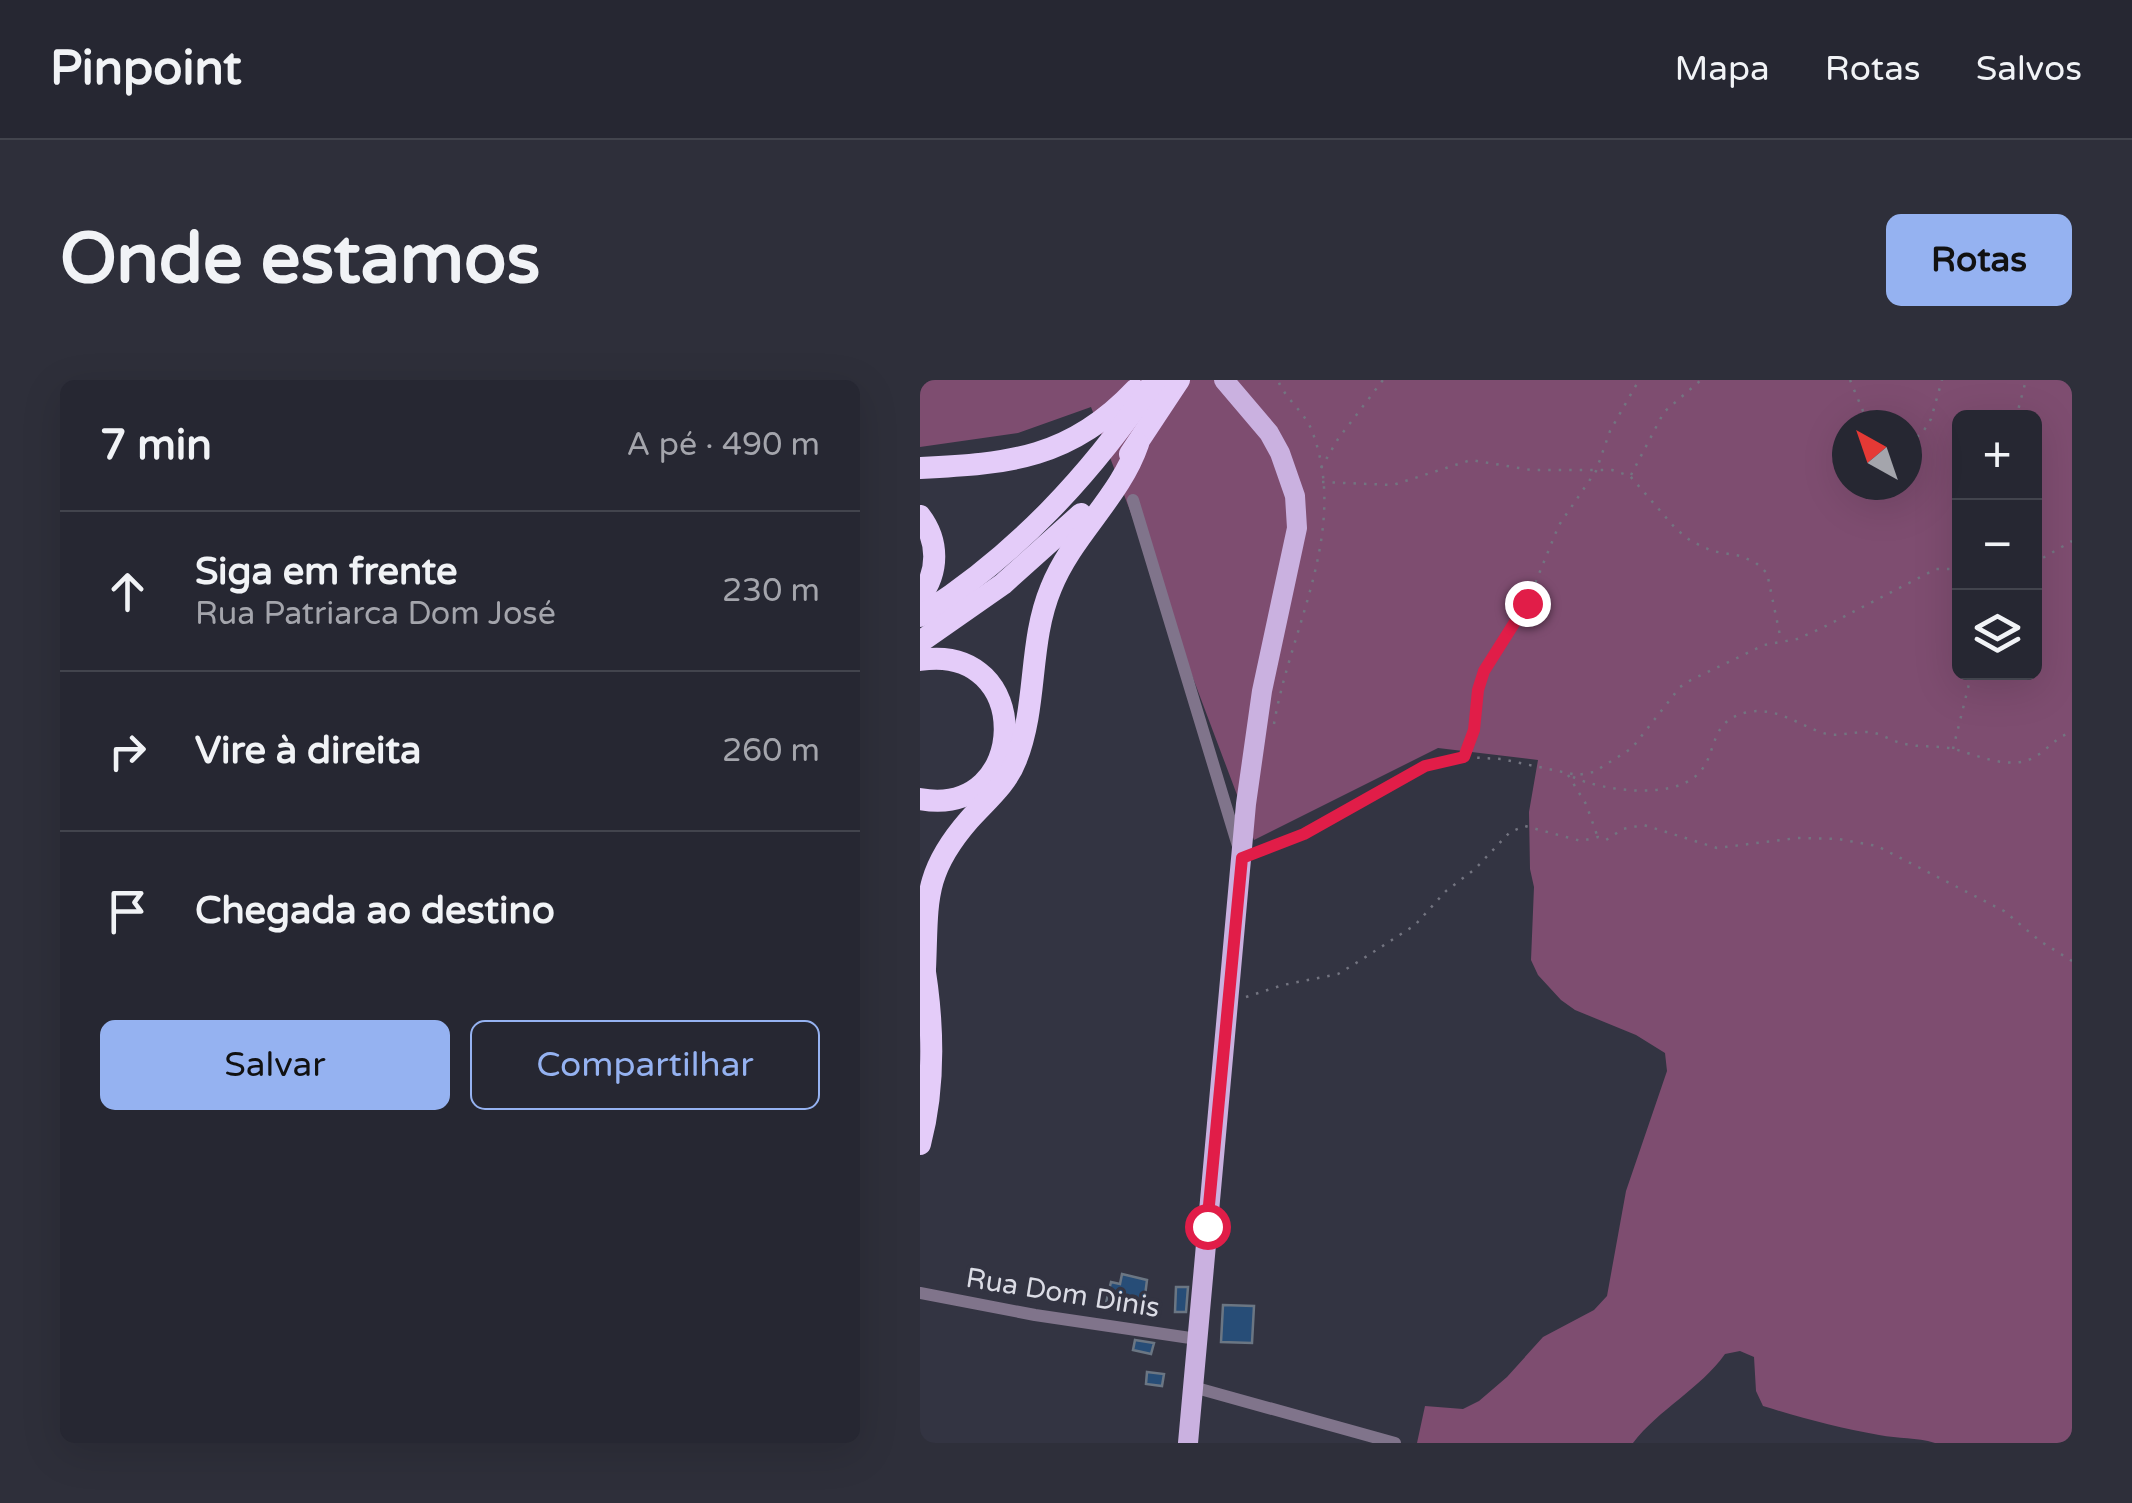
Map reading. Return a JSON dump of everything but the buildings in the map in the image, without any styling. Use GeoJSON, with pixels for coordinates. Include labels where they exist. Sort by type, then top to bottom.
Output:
{"type":"FeatureCollection","features":[{"type":"Feature","properties":{"kind":"highway"},"geometry":{"type":"LineString","coordinates":[[920,468],[995,463],[1052,450],[1100,424],[1144,380]]}},
{"type":"Feature","properties":{"kind":"highway"},"geometry":{"type":"LineString","coordinates":[[920,616],[992,564],[1060,502],[1112,442],[1155,380]]}},
{"type":"Feature","properties":{"kind":"highway"},"geometry":{"type":"LineString","coordinates":[[920,642],[987,596],[1065,531],[1138,444],[1178,380]]}},
{"type":"Feature","properties":{"kind":"highway"},"geometry":{"type":"LineString","coordinates":[[920,1144],[928,1116],[930,1084],[925,969],[926,910],[933,875],[957,834],[1011,772],[1026,726],[1035,644],[1049,593],[1078,537],[1130,468],[1138,444]]}},
{"type":"Feature","properties":{"kind":"highway"},"geometry":{"type":"LineString","coordinates":[[920,516],[932,538],[934,566],[920,597]]}},
{"type":"Feature","properties":{"kind":"highway"},"geometry":{"type":"LineString","coordinates":[[920,660],[958,662],[984,676],[1000,700],[1007,730],[1000,762],[971,792],[953,799],[920,799]]}},
{"type":"Feature","properties":{"kind":"highway"},"geometry":{"type":"LineString","coordinates":[[920,942],[925,969]]}},
{"type":"Feature","properties":{"kind":"highway"},"geometry":{"type":"LineString","coordinates":[[920,1024],[920,1079]]}},
{"type":"Feature","properties":{"kind":"main road"},"geometry":{"type":"LineString","coordinates":[[1188,1443],[1253,741],[1292,557],[1297,512],[1288,474],[1274,443],[1224,380]]}},
{"type":"Feature","properties":{"kind":"street"},"geometry":{"type":"LineString","coordinates":[[1133,500],[1242,858]]}},
{"type":"Feature","properties":{"kind":"street","name":"Rua Dom Dinis"},"geometry":{"type":"LineString","coordinates":[[920,1293],[1035,1316],[1197,1339]]}},
{"type":"Feature","properties":{"kind":"street"},"geometry":{"type":"LineString","coordinates":[[1193,1387],[1395,1443]]}},
{"type":"Feature","properties":{"kind":"path"},"geometry":{"type":"LineString","coordinates":[[1320,470],[1338,439],[1383,380]]}},
{"type":"Feature","properties":{"kind":"path"},"geometry":{"type":"LineString","coordinates":[[1464,757],[1474,730],[1484,671],[1527,603],[1560,525],[1596,471],[1610,431],[1639,380]]}},
{"type":"Feature","properties":{"kind":"path"},"geometry":{"type":"LineString","coordinates":[[1630,476],[1664,412],[1701,380]]}},
{"type":"Feature","properties":{"kind":"path"},"geometry":{"type":"LineString","coordinates":[[1850,380],[1862,410]]}},
{"type":"Feature","properties":{"kind":"path"},"geometry":{"type":"LineString","coordinates":[[1922,433],[1942,380]]}},
{"type":"Feature","properties":{"kind":"path"},"geometry":{"type":"LineString","coordinates":[[2018,410],[2026,380]]}},
{"type":"Feature","properties":{"kind":"path"},"geometry":{"type":"LineString","coordinates":[[1322,482],[1393,484],[1470,460],[1531,470],[1612,470],[1630,476],[1692,541],[1712,551],[1756,562],[1767,573],[1782,641]]}},
{"type":"Feature","properties":{"kind":"path"},"geometry":{"type":"LineString","coordinates":[[2042,558],[2072,541]]}},
{"type":"Feature","properties":{"kind":"path"},"geometry":{"type":"LineString","coordinates":[[1568,774],[1594,772],[1614,762],[1632,748],[1669,700],[1692,680],[1742,654],[1822,628],[1936,569],[1952,569]]}},
{"type":"Feature","properties":{"kind":"path"},"geometry":{"type":"LineString","coordinates":[[1953,749],[1970,680]]}},
{"type":"Feature","properties":{"kind":"path"},"geometry":{"type":"LineString","coordinates":[[1242,858],[1304,834],[1425,766],[1464,757],[1511,760],[1623,790],[1682,783],[1700,771],[1723,724],[1747,712],[1782,715],[1836,735],[1867,731],[1904,744],[2023,762],[2045,752],[2058,736],[2072,732]]}},
{"type":"Feature","properties":{"kind":"path"},"geometry":{"type":"LineString","coordinates":[[1568,774],[1586,804],[1598,837]]}},
{"type":"Feature","properties":{"kind":"path"},"geometry":{"type":"LineString","coordinates":[[1229,998],[1338,974],[1415,925],[1510,832],[1525,826],[1581,841],[1598,837],[1606,840],[1644,824],[1717,848],[1796,838],[1838,839],[1878,846],[2004,911],[2040,941],[2072,960]]}},
{"type":"Feature","properties":{"kind":"shaded area"},"geometry":{"type":"Polygon","coordinates":[[[920,380],[2072,380],[2072,1443],[1935,1443],[1806,1419],[1763,1406],[1756,1391],[1754,1357],[1740,1351],[1725,1354],[1633,1443],[1417,1443],[1425,1406],[1463,1409],[1479,1401],[1543,1337],[1594,1310],[1607,1296],[1626,1191],[1667,1071],[1665,1053],[1636,1035],[1575,1010],[1538,975],[1531,960],[1534,887],[1529,812],[1538,760],[1438,748],[1254,840],[1091,407],[1018,433],[920,447],[920,380]]]}},
{"type":"Feature","properties":{"kind":"route"},"geometry":{"type":"LineString","coordinates":[[1207,1226],[1242,858],[1304,834],[1425,766],[1464,757],[1474,730],[1484,671],[1527,603]]}}]}
